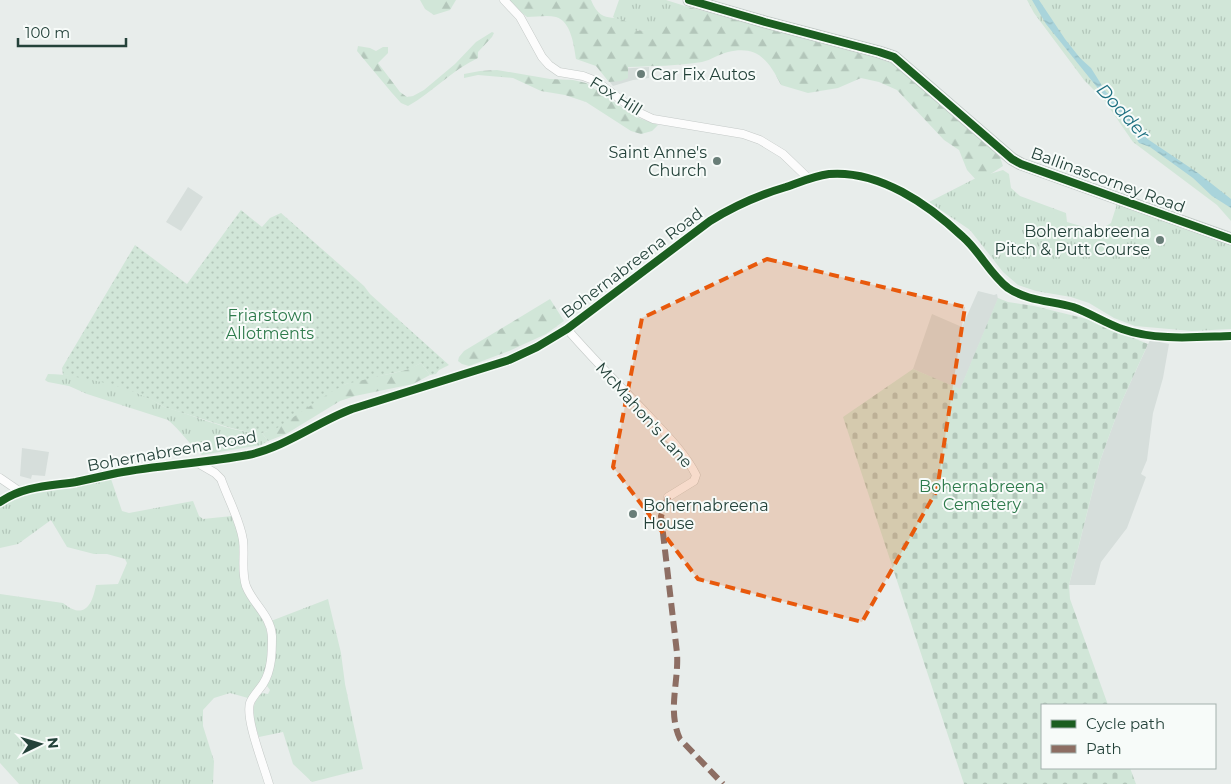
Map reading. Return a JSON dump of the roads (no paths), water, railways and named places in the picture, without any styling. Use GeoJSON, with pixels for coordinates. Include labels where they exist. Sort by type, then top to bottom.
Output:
{"type":"FeatureCollection","features":[{"type":"Feature","properties":{"kind":"main road","name":"Ballinascorney Road"},"geometry":{"type":"LineString","coordinates":[[689,0],[894,57],[1012,159],[1021,164],[1231,239]]}},
{"type":"Feature","properties":{"kind":"street","name":"Fox Hill"},"geometry":{"type":"LineString","coordinates":[[504,0],[520,17],[548,65],[559,72],[583,76],[596,82],[636,111],[654,118],[744,134],[760,140],[782,154],[809,179]]}},
{"type":"Feature","properties":{"kind":"street","name":"Bohernabreena Road"},"geometry":{"type":"LineString","coordinates":[[0,502],[19,491],[118,473],[249,454],[268,449],[345,411],[524,354],[567,329],[710,221],[746,202],[809,179],[830,174],[868,178],[893,188],[923,205],[954,228],[975,249],[999,279],[1022,295],[1073,307],[1134,333],[1187,337],[1231,336]]}},
{"type":"Feature","properties":{"kind":"street","name":"McMahon's Lane"},"geometry":{"type":"LineString","coordinates":[[567,329],[684,455],[693,468],[696,475],[694,481],[668,496]]}},
{"type":"Feature","properties":{"kind":"street"},"geometry":{"type":"LineString","coordinates":[[196,462],[215,473],[221,479],[242,539],[243,572],[246,584],[250,594],[265,615],[272,633],[271,664],[265,682],[250,702],[249,712],[251,725],[269,784]]}},
{"type":"Feature","properties":{"kind":"street"},"geometry":{"type":"LineString","coordinates":[[0,478],[19,491]]}},
{"type":"Feature","properties":{"kind":"water","name":"Dodder"},"geometry":{"type":"Polygon","coordinates":[[[1032,0],[1039,0],[1065,39],[1080,58],[1091,68],[1106,92],[1120,104],[1139,131],[1231,199],[1231,208],[1212,196],[1193,178],[1150,147],[1139,143],[1130,128],[1046,24],[1032,0]]]}},
{"type":"Feature","properties":{"kind":"place","name":"Car Fix Autos"},"geometry":{"type":"Point","coordinates":[641,74]}},
{"type":"Feature","properties":{"kind":"place","name":"Saint Anne's Church"},"geometry":{"type":"Point","coordinates":[717,161]}},
{"type":"Feature","properties":{"kind":"place","name":"Bohernabreena Pitch & Putt Course"},"geometry":{"type":"Point","coordinates":[1160,240]}},
{"type":"Feature","properties":{"kind":"place","name":"Bohernabreena House"},"geometry":{"type":"Point","coordinates":[633,514]}},
{"type":"Feature","properties":{"kind":"park label","name":"Friarstown Allotments"},"geometry":{"type":"Point","coordinates":[270,324]}},
{"type":"Feature","properties":{"kind":"park label","name":"Bohernabreena Cemetery"},"geometry":{"type":"Point","coordinates":[982,495]}}]}
